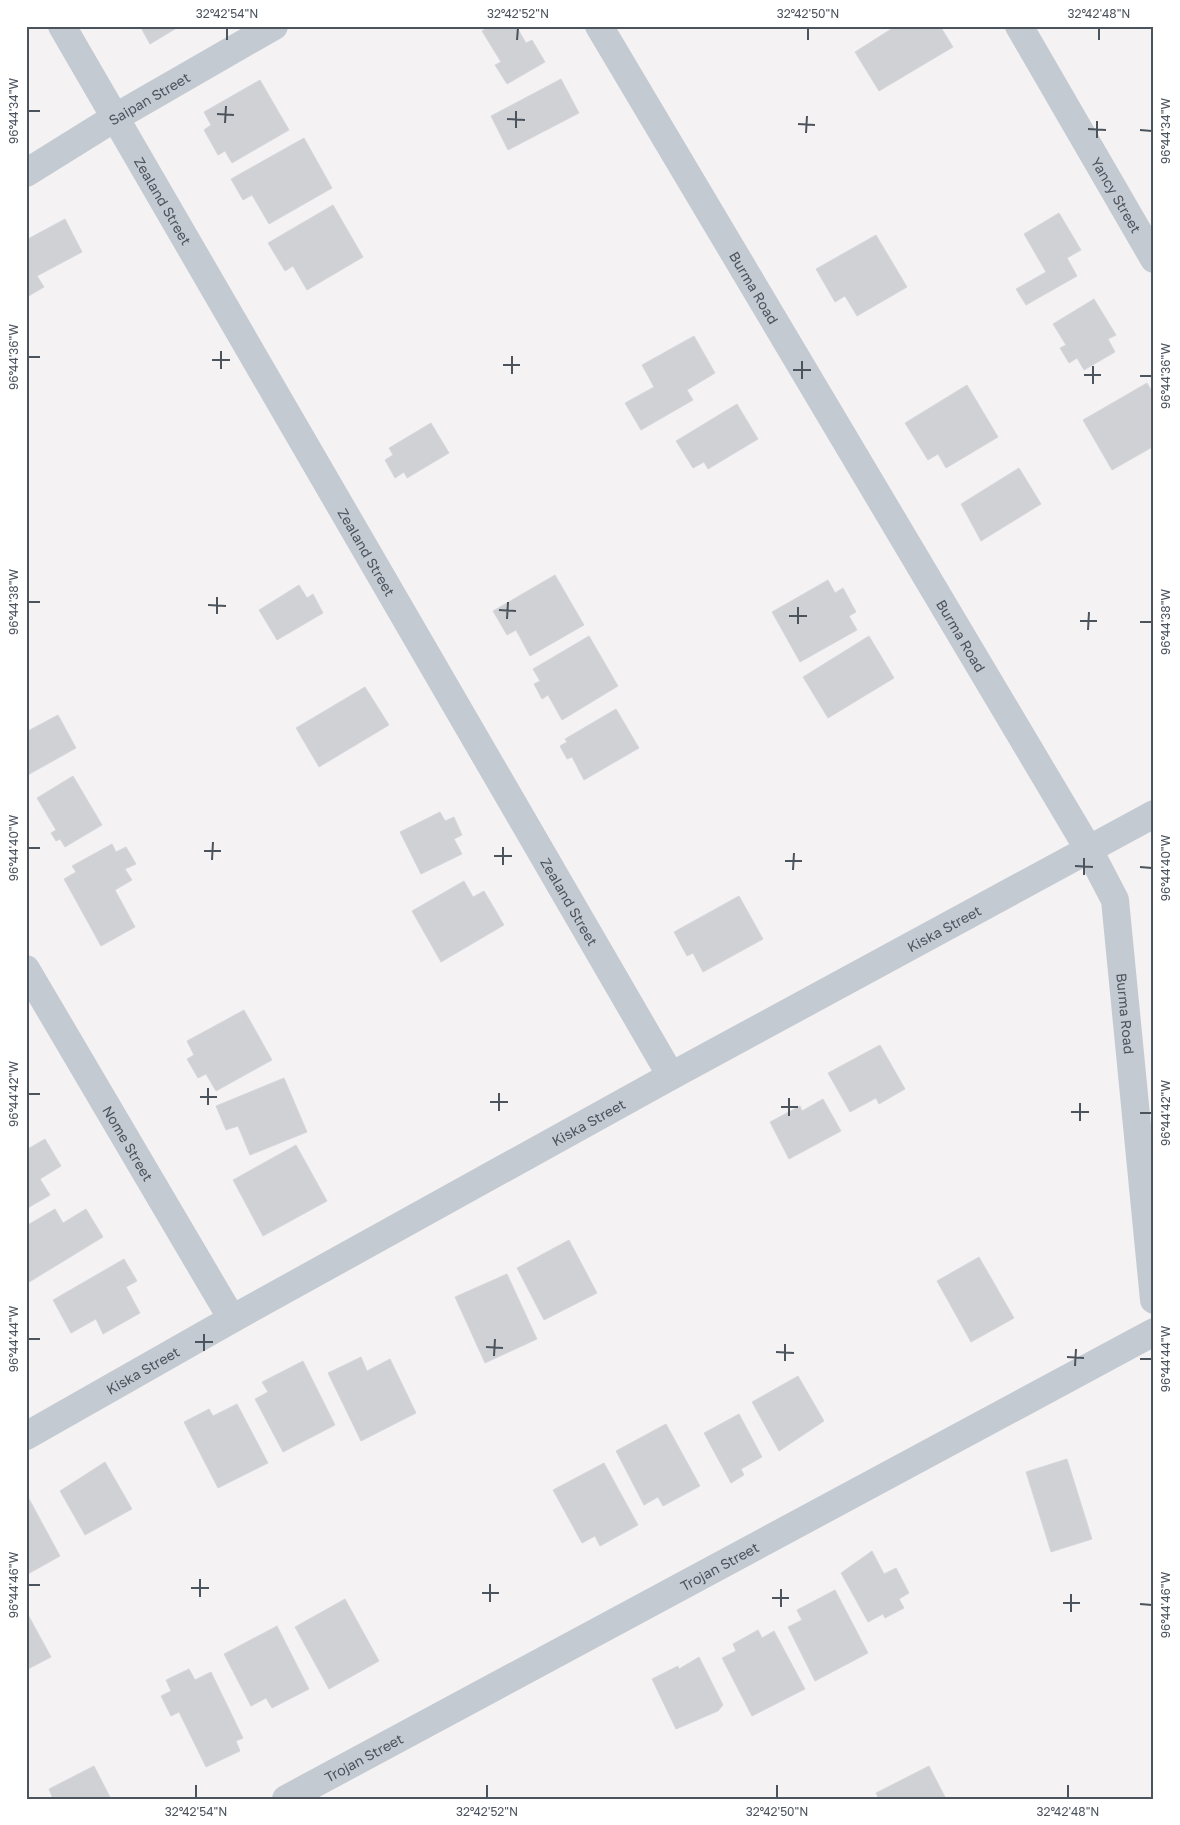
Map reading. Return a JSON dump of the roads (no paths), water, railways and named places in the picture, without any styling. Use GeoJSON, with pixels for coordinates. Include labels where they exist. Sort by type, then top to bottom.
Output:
{"type":"FeatureCollection","features":[{"type":"Feature","properties":{"kind":"street","name":"Zealand Street"},"geometry":{"type":"LineString","coordinates":[[62,26],[670,1076]]}},
{"type":"Feature","properties":{"kind":"street","name":"Saipan Street"},"geometry":{"type":"LineString","coordinates":[[26,173],[116,117],[274,26]]}},
{"type":"Feature","properties":{"kind":"street","name":"Burma Road"},"geometry":{"type":"LineString","coordinates":[[599,26],[1089,850],[1115,900],[1154,1300]]}},
{"type":"Feature","properties":{"kind":"street","name":"Yancy Street"},"geometry":{"type":"LineString","coordinates":[[1020,26],[1154,259]]}},
{"type":"Feature","properties":{"kind":"street","name":"Kiska Street"},"geometry":{"type":"LineString","coordinates":[[26,1436],[232,1319],[670,1076],[1154,814]]}},
{"type":"Feature","properties":{"kind":"street","name":"Nome Street"},"geometry":{"type":"LineString","coordinates":[[26,969],[232,1319]]}},
{"type":"Feature","properties":{"kind":"street","name":"Trojan Street"},"geometry":{"type":"LineString","coordinates":[[286,1799],[1154,1332]]}}]}
